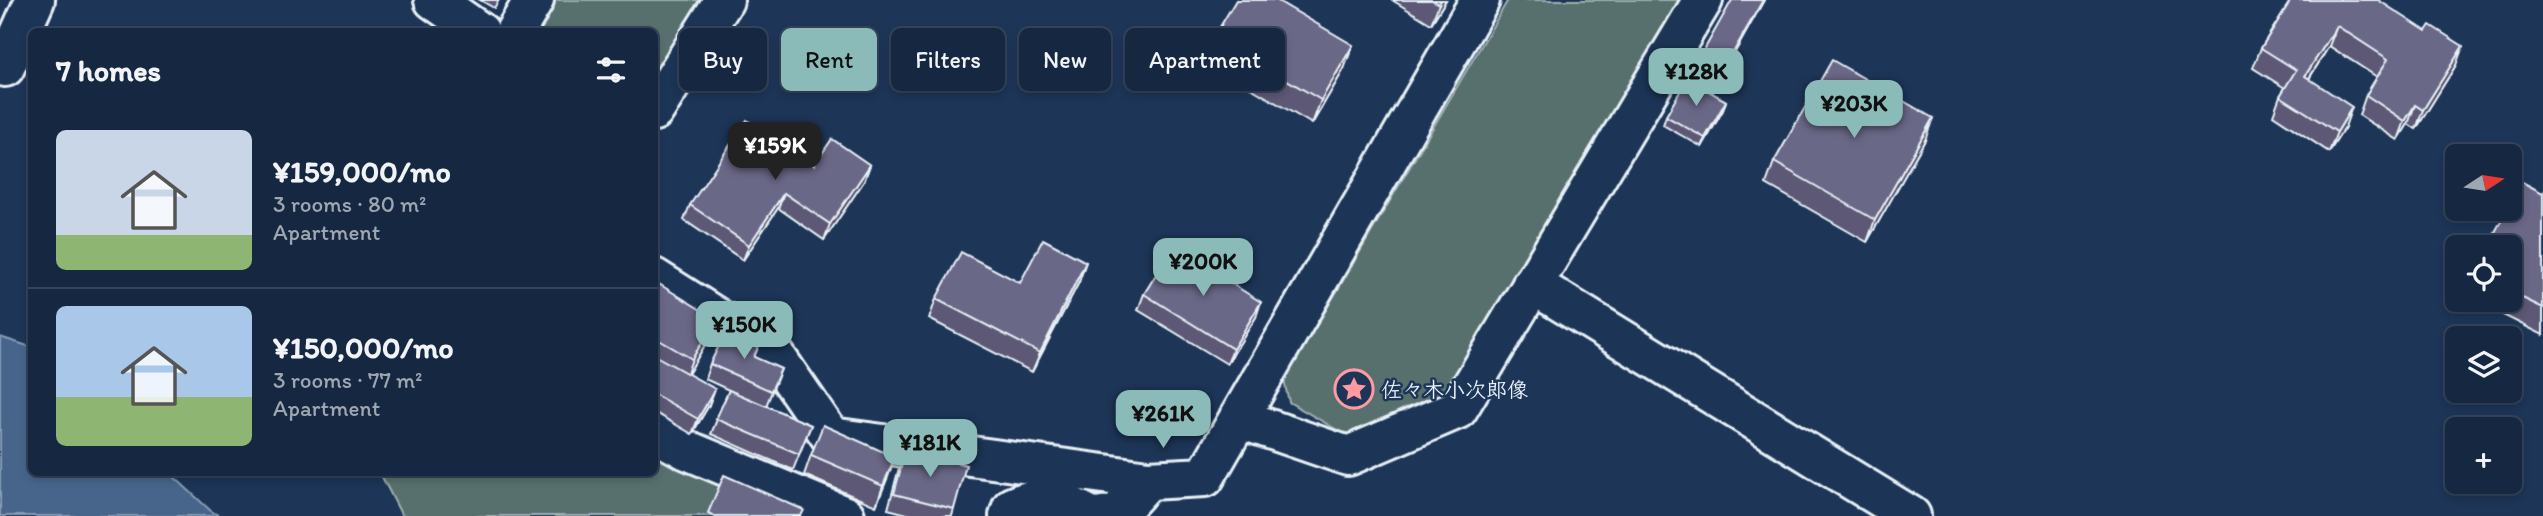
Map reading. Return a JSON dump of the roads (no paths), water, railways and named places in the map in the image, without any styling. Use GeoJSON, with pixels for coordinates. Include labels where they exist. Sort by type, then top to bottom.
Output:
{"type":"FeatureCollection","features":[{"type":"Feature","properties":{"kind":"street"},"geometry":{"type":"LineString","coordinates":[[12,70],[35,0]]}},
{"type":"Feature","properties":{"kind":"street"},"geometry":{"type":"LineString","coordinates":[[434,0],[474,28]]}},
{"type":"Feature","properties":{"kind":"street"},"geometry":{"type":"LineString","coordinates":[[516,28],[534,0]]}},
{"type":"Feature","properties":{"kind":"street"},"geometry":{"type":"LineString","coordinates":[[658,105],[724,0]]}},
{"type":"Feature","properties":{"kind":"street"},"geometry":{"type":"LineString","coordinates":[[658,281],[774,354],[831,437],[1149,480],[1205,477],[1480,0]]}},
{"type":"Feature","properties":{"kind":"street"},"geometry":{"type":"LineString","coordinates":[[1240,419],[1348,456],[1458,409],[1703,0]]}},
{"type":"Feature","properties":{"kind":"street"},"geometry":{"type":"LineString","coordinates":[[1532,284],[1911,516]]}},
{"type":"Feature","properties":{"kind":"street"},"geometry":{"type":"LineString","coordinates":[[658,434],[699,455],[845,516]]}},
{"type":"Feature","properties":{"kind":"street"},"geometry":{"type":"LineString","coordinates":[[1102,516],[1116,515],[1149,480]]}},
{"type":"Feature","properties":{"kind":"street"},"geometry":{"type":"LineString","coordinates":[[1009,516],[1012,507],[1035,496],[1063,502],[1090,516]]}},
{"type":"Feature","properties":{"kind":"water"},"geometry":{"type":"Polygon","coordinates":[[[0,337],[28,346],[28,476],[173,476],[212,512],[220,516],[0,516],[0,337]]]}},
{"type":"Feature","properties":{"kind":"place","name":"佐々木小次郎像"},"geometry":{"type":"Point","coordinates":[1354,389]}}]}
